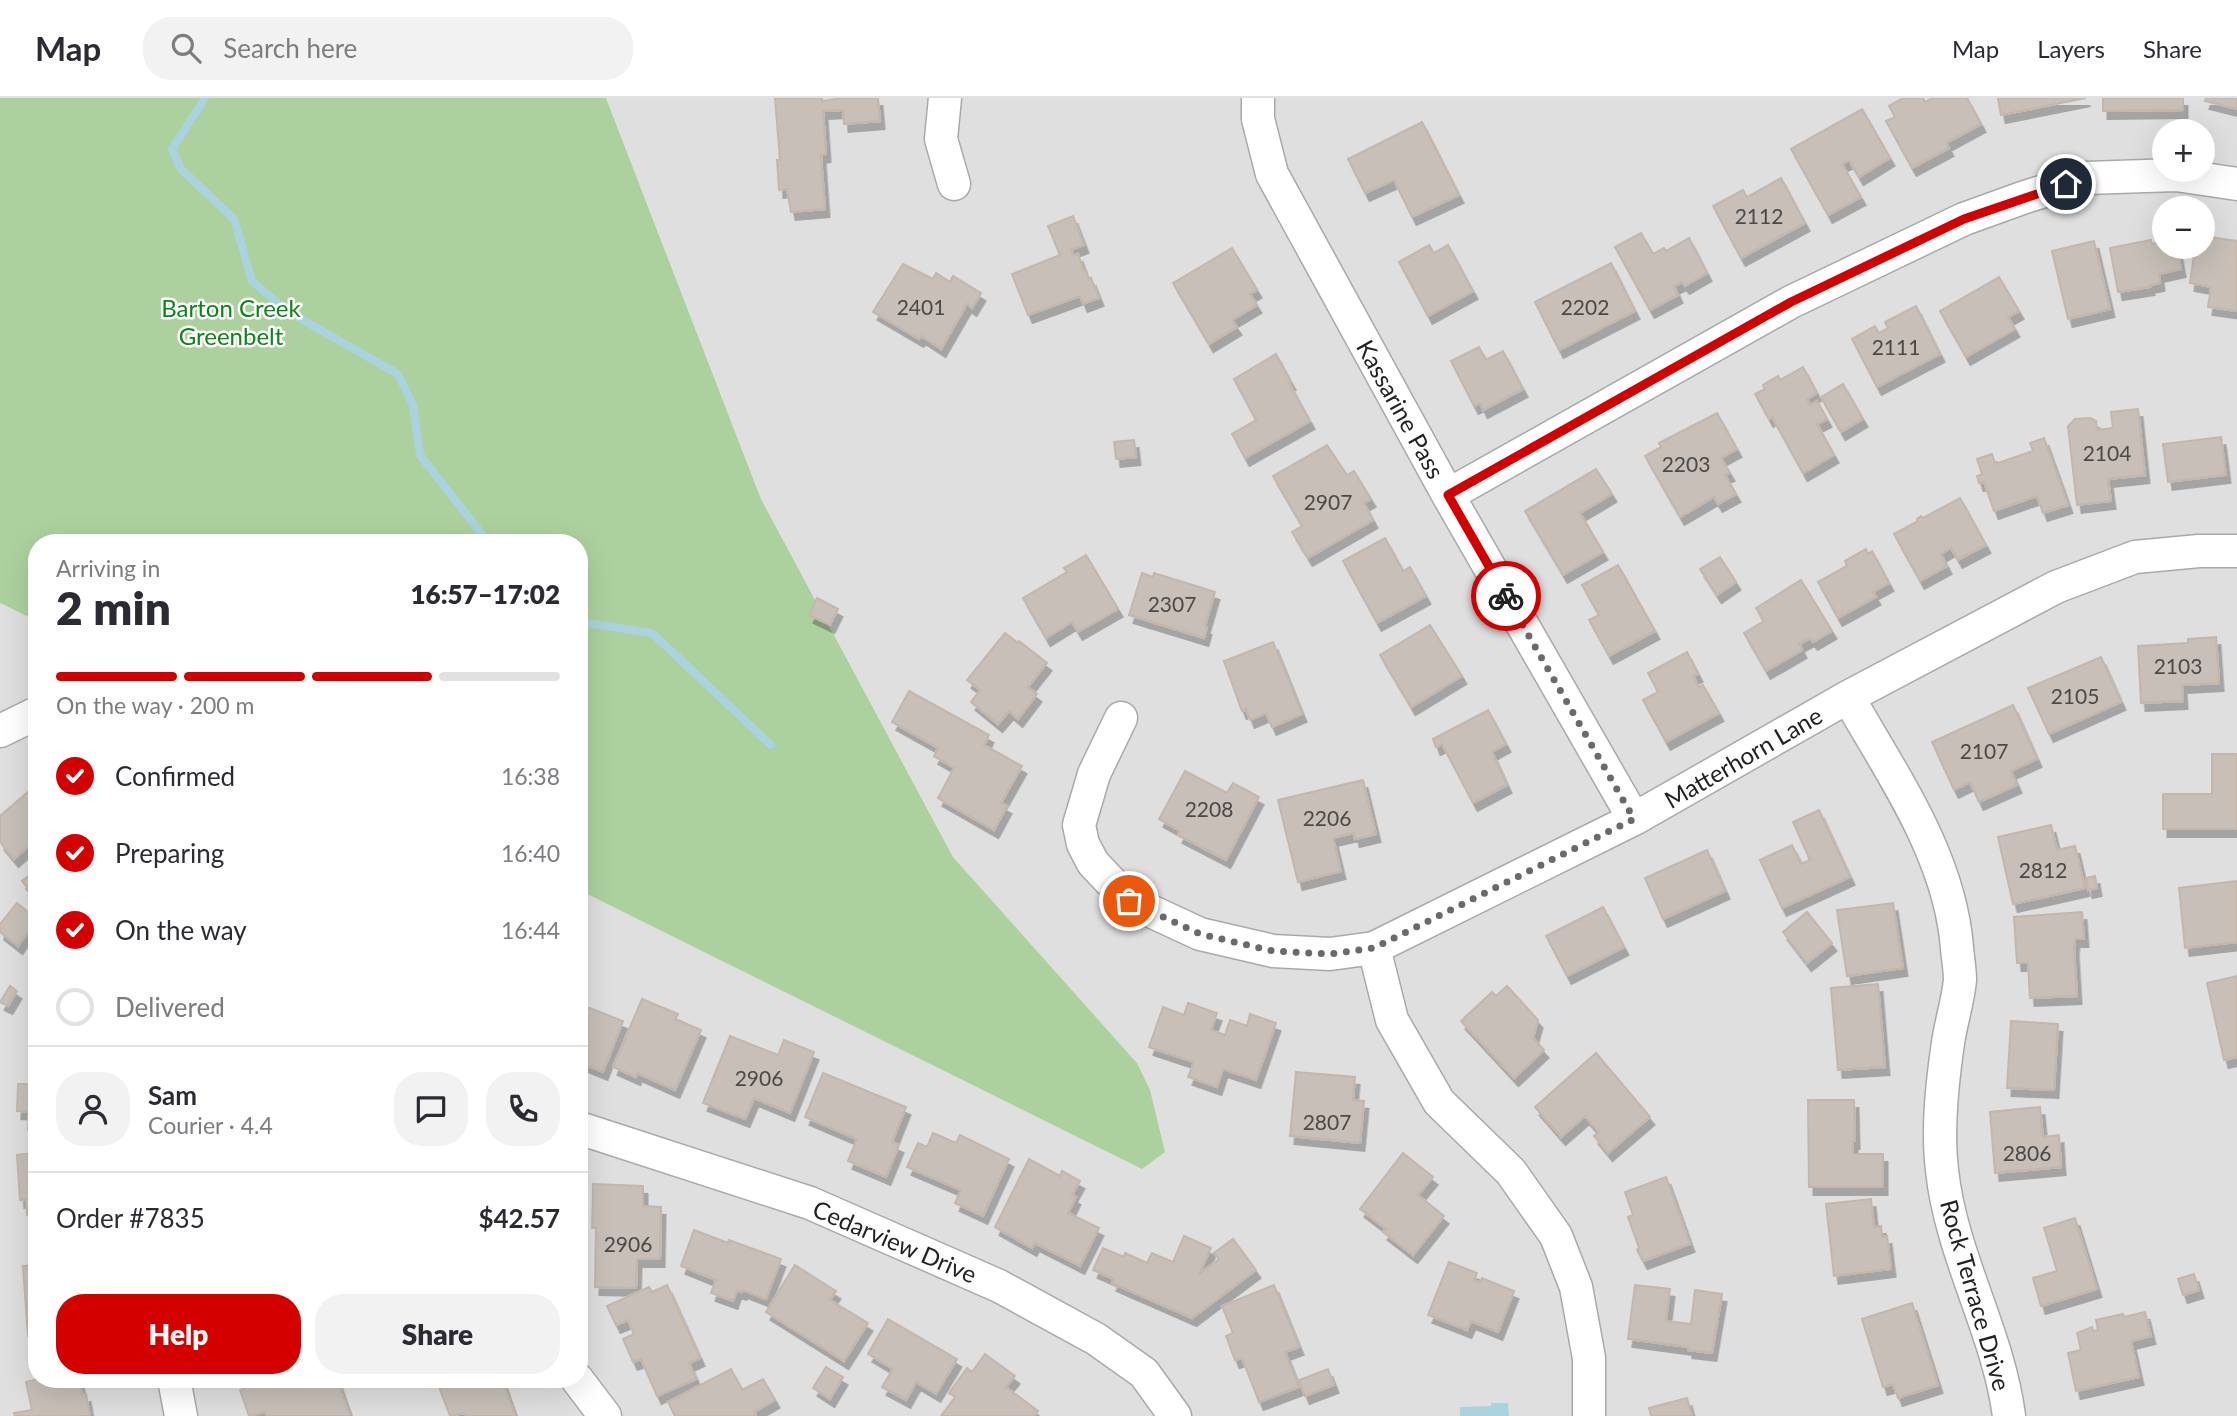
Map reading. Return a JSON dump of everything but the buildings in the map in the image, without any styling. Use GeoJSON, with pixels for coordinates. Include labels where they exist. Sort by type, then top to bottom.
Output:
{"type":"FeatureCollection","features":[{"type":"Feature","properties":{"kind":"street"},"geometry":{"type":"LineString","coordinates":[[945,98],[941,139],[954,184]]}},
{"type":"Feature","properties":{"kind":"street","name":"Kassarine Pass"},"geometry":{"type":"LineString","coordinates":[[1258,98],[1258,119],[1272,174],[1448,495],[1634,819]]}},
{"type":"Feature","properties":{"kind":"street"},"geometry":{"type":"LineString","coordinates":[[1448,495],[1791,302],[1964,219],[2086,178],[2176,175],[2237,184]]}},
{"type":"Feature","properties":{"kind":"street","name":"Matterhorn Lane"},"geometry":{"type":"LineString","coordinates":[[1121,718],[1094,774],[1079,825],[1083,845],[1093,863],[1129,901],[1200,934],[1273,951],[1330,954],[1374,948],[1634,819],[1848,697],[2056,587],[2135,557],[2199,551],[2237,551]]}},
{"type":"Feature","properties":{"kind":"street","name":"Rock Terrace Drive"},"geometry":{"type":"LineString","coordinates":[[1848,697],[1911,808],[1942,873],[1956,929],[1960,979],[1947,1055],[1941,1116],[1941,1168],[1950,1219],[2004,1382],[2009,1416]]}},
{"type":"Feature","properties":{"kind":"street"},"geometry":{"type":"LineString","coordinates":[[0,731],[28,717]]}},
{"type":"Feature","properties":{"kind":"street"},"geometry":{"type":"LineString","coordinates":[[1374,948],[1392,1020],[1438,1102],[1511,1172],[1556,1237],[1576,1287],[1589,1357],[1588,1416]]}},
{"type":"Feature","properties":{"kind":"street","name":"Cedarview Drive"},"geometry":{"type":"LineString","coordinates":[[588,1131],[810,1203],[999,1286],[1096,1339],[1144,1373],[1175,1416]]}},
{"type":"Feature","properties":{"kind":"street"},"geometry":{"type":"LineString","coordinates":[[176,1388],[181,1416]]}},
{"type":"Feature","properties":{"kind":"street"},"geometry":{"type":"LineString","coordinates":[[584,1388],[605,1416]]}},
{"type":"Feature","properties":{"kind":"shaded area"},"geometry":{"type":"Polygon","coordinates":[[[606,98],[2237,98],[2237,1416],[0,1416],[0,603],[28,617],[28,1388],[588,1388],[588,894],[1142,1168],[1137,1063],[953,857],[761,499],[606,98]]]}},
{"type":"Feature","properties":{"kind":"green space","name":"Barton Creek Greenbelt"},"geometry":{"type":"Polygon","coordinates":[[[0,98],[606,98],[761,499],[953,857],[1137,1063],[1150,1090],[1165,1152],[1142,1169],[588,894],[588,534],[28,534],[28,617],[0,603],[0,98]]]}},
{"type":"Feature","properties":{"kind":"water"},"geometry":{"type":"Polygon","coordinates":[[[1491,1403],[1508,1403],[1509,1416],[1460,1416],[1460,1407],[1491,1406],[1491,1403]]]}},
{"type":"Feature","properties":{"kind":"waterway"},"geometry":{"type":"LineString","coordinates":[[205,98],[172,149],[181,169],[234,219],[252,281],[287,311],[398,374],[413,405],[420,455],[482,534]]}},
{"type":"Feature","properties":{"kind":"waterway"},"geometry":{"type":"LineString","coordinates":[[588,623],[652,633],[771,745]]}},
{"type":"Feature","properties":{"kind":"way so far"},"geometry":{"type":"LineString","coordinates":[[1129,901],[1200,934],[1273,951],[1330,954],[1374,948],[1634,819],[1506,596]]}},
{"type":"Feature","properties":{"kind":"route"},"geometry":{"type":"LineString","coordinates":[[1506,596],[1448,495],[1791,302],[1964,219],[2066,184]]}}]}
